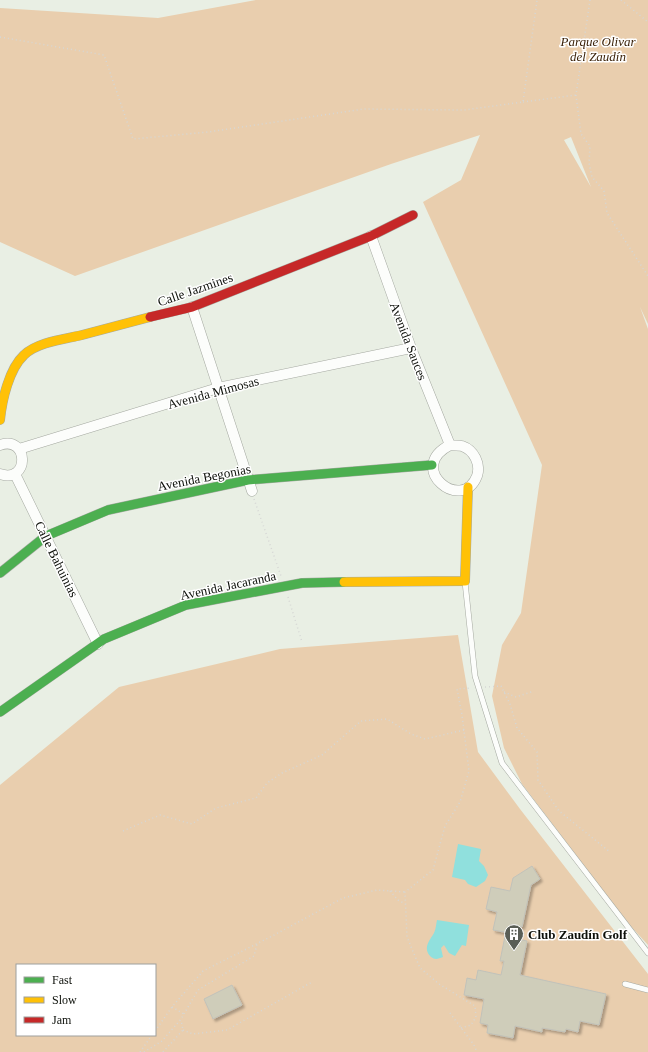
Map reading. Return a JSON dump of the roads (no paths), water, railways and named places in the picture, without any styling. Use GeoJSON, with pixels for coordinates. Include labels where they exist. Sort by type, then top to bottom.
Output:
{"type":"FeatureCollection","features":[{"type":"Feature","properties":{"kind":"street","name":"Calle Jazmines"},"geometry":{"type":"LineString","coordinates":[[0,420],[6,391],[14,370],[25,354],[44,344],[192,307],[371,236],[413,215]]}},
{"type":"Feature","properties":{"kind":"street","name":"Avenida Sauces"},"geometry":{"type":"LineString","coordinates":[[371,236],[411,348],[450,446]]}},
{"type":"Feature","properties":{"kind":"street"},"geometry":{"type":"LineString","coordinates":[[192,307],[252,491]]}},
{"type":"Feature","properties":{"kind":"street","name":"Avenida Mimosas"},"geometry":{"type":"LineString","coordinates":[[19,449],[218,388],[411,348]]}},
{"type":"Feature","properties":{"kind":"street"},"geometry":{"type":"LineString","coordinates":[[0,445],[15,445],[23,456],[22,467],[15,474],[6,476],[0,474]]}},
{"type":"Feature","properties":{"kind":"street"},"geometry":{"type":"LineString","coordinates":[[450,446],[462,446],[469,449],[478,462],[478,475],[474,482],[462,490],[455,491],[447,489],[440,485],[434,475],[432,465],[439,452],[450,446]]}},
{"type":"Feature","properties":{"kind":"street","name":"Avenida Begonias"},"geometry":{"type":"LineString","coordinates":[[0,572],[46,536],[108,510],[248,480],[432,465]]}},
{"type":"Feature","properties":{"kind":"street","name":"Calle Bahuinias"},"geometry":{"type":"LineString","coordinates":[[15,474],[98,644]]}},
{"type":"Feature","properties":{"kind":"street"},"geometry":{"type":"LineString","coordinates":[[465,581],[468,487]]}},
{"type":"Feature","properties":{"kind":"street","name":"Avenida Jacaranda"},"geometry":{"type":"LineString","coordinates":[[0,712],[104,639],[186,605],[302,583],[465,581]]}},
{"type":"Feature","properties":{"kind":"lane"},"geometry":{"type":"LineString","coordinates":[[465,581],[475,676],[502,763],[648,953]]}},
{"type":"Feature","properties":{"kind":"lane"},"geometry":{"type":"LineString","coordinates":[[625,984],[648,990]]}},
{"type":"Feature","properties":{"kind":"water"},"geometry":{"type":"Polygon","coordinates":[[[458,844],[481,849],[479,861],[484,866],[488,875],[485,881],[476,887],[468,884],[465,880],[452,877],[458,844]]]}},
{"type":"Feature","properties":{"kind":"water"},"geometry":{"type":"Polygon","coordinates":[[[437,920],[469,925],[466,946],[462,945],[455,956],[449,953],[444,945],[441,948],[443,957],[434,959],[428,954],[427,947],[435,931],[437,920]]]}},
{"type":"Feature","properties":{"kind":"place","name":"Club Zaudín Golf"},"geometry":{"type":"Point","coordinates":[514,951]}},
{"type":"Feature","properties":{"kind":"park label","name":"Parque Olivar del Zaudín"},"geometry":{"type":"Point","coordinates":[598,48]}}]}
